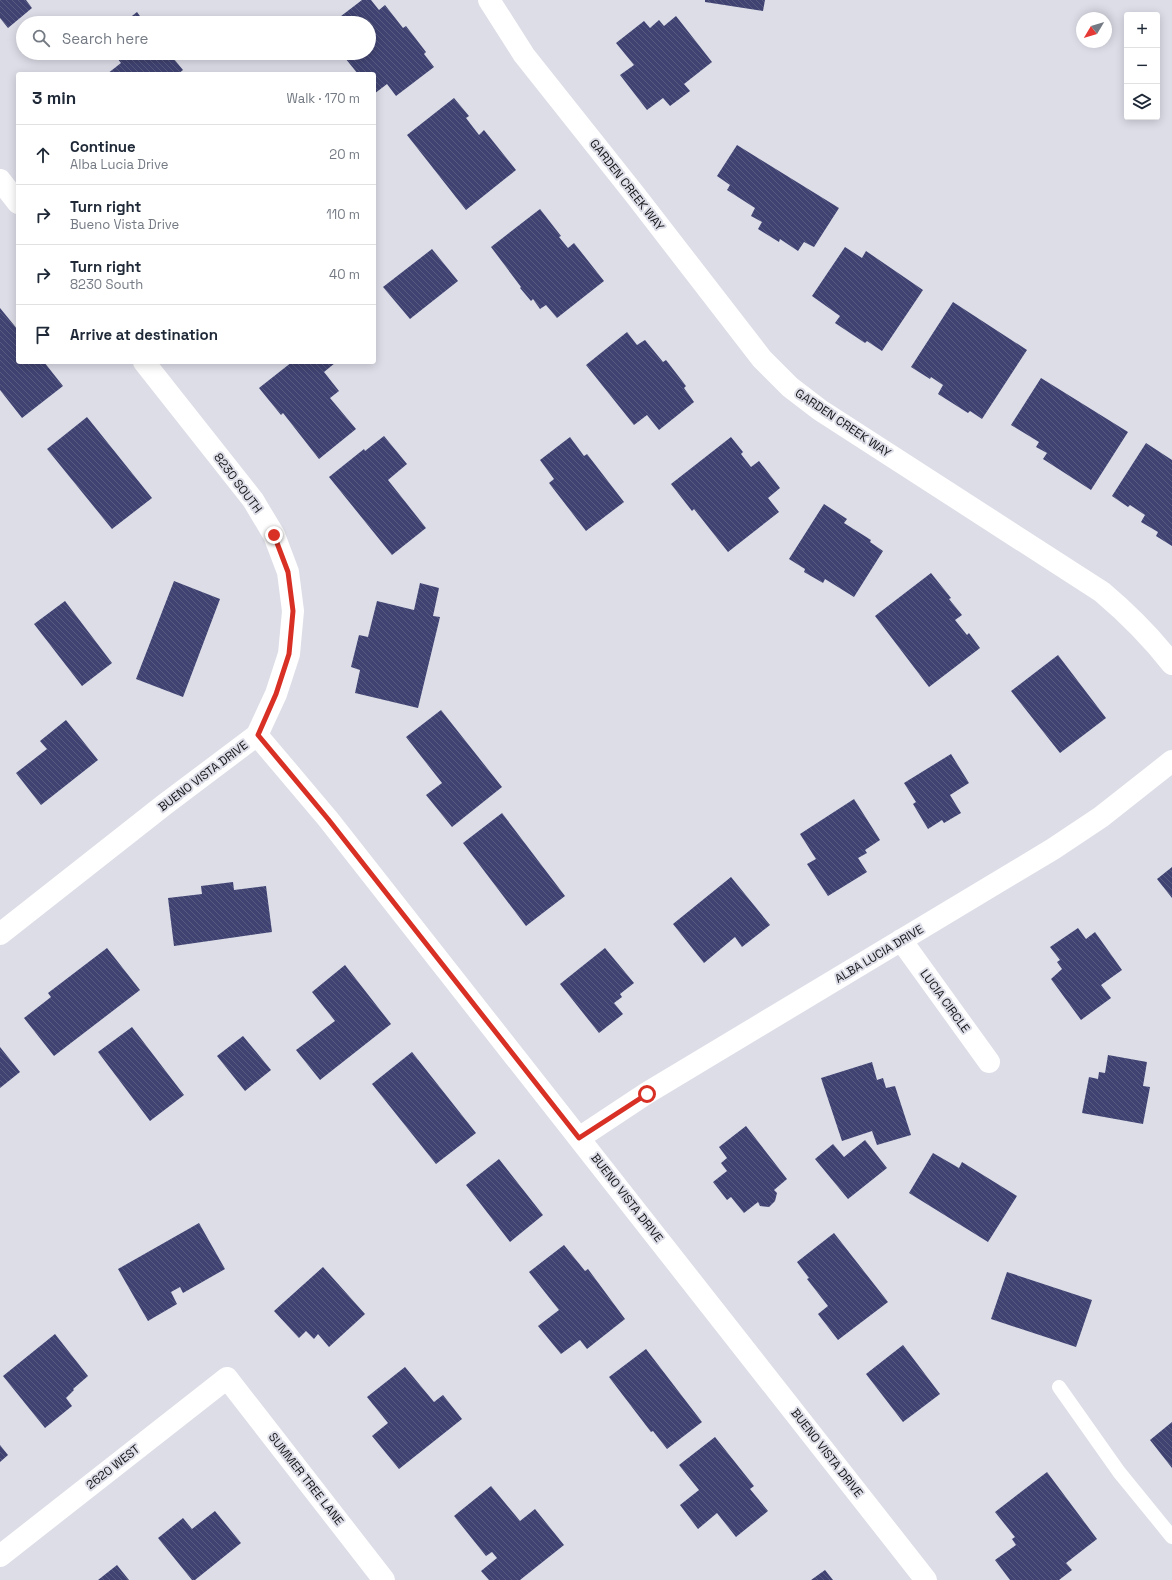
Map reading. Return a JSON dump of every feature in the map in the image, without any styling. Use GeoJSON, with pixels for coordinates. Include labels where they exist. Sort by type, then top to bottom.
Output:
{"type":"FeatureCollection","features":[{"type":"Feature","properties":{"kind":"street","name":"GARDEN CREEK WAY"},"geometry":{"type":"LineString","coordinates":[[489,0],[524,55],[636,196],[762,359],[790,387],[820,410],[1102,592],[1126,612],[1155,642],[1172,664]]}},
{"type":"Feature","properties":{"kind":"street"},"geometry":{"type":"LineString","coordinates":[[0,180],[16,200]]}},
{"type":"Feature","properties":{"kind":"street","name":"8230 SOUTH"},"geometry":{"type":"LineString","coordinates":[[146,364],[253,500],[274,535],[288,572],[293,611],[289,654],[276,694],[258,735]]}},
{"type":"Feature","properties":{"kind":"street","name":"BUENO VISTA DRIVE"},"geometry":{"type":"LineString","coordinates":[[0,934],[164,805],[258,735],[328,819],[926,1580]]}},
{"type":"Feature","properties":{"kind":"street","name":"ALBA LUCIA DRIVE"},"geometry":{"type":"LineString","coordinates":[[579,1138],[647,1094],[1053,849],[1101,817],[1172,761]]}},
{"type":"Feature","properties":{"kind":"street","name":"LUCIA CIRCLE"},"geometry":{"type":"LineString","coordinates":[[901,940],[989,1062]]}},
{"type":"Feature","properties":{"kind":"street","name":"2620 WEST"},"geometry":{"type":"LineString","coordinates":[[0,1556],[227,1378]]}},
{"type":"Feature","properties":{"kind":"street","name":"SUMMER TREE LANE"},"geometry":{"type":"LineString","coordinates":[[227,1378],[384,1580]]}},
{"type":"Feature","properties":{"kind":"lane"},"geometry":{"type":"LineString","coordinates":[[1059,1387],[1119,1472],[1172,1537]]}},
{"type":"Feature","properties":{"kind":"building"},"geometry":{"type":"Polygon","coordinates":[[[0,0],[26,0],[32,8],[22,16],[16,16],[16,21],[8,28],[0,18],[0,0]]]}},
{"type":"Feature","properties":{"kind":"building"},"geometry":{"type":"Polygon","coordinates":[[[362,0],[371,0],[379,10],[385,5],[403,28],[406,26],[426,52],[424,54],[434,67],[396,96],[387,84],[376,92],[376,72],[356,72],[347,60],[376,60],[376,16],[341,16],[362,0]]]}},
{"type":"Feature","properties":{"kind":"building"},"geometry":{"type":"Polygon","coordinates":[[[705,0],[765,0],[763,11],[705,2],[705,0]]]}},
{"type":"Feature","properties":{"kind":"building"},"geometry":{"type":"Polygon","coordinates":[[[137,12],[140,16],[132,16],[137,12]]]}},
{"type":"Feature","properties":{"kind":"building"},"geometry":{"type":"Polygon","coordinates":[[[676,16],[712,62],[684,84],[690,91],[670,106],[663,98],[647,110],[620,75],[634,65],[616,43],[644,21],[650,28],[659,20],[664,26],[676,16]]]}},
{"type":"Feature","properties":{"kind":"building"},"geometry":{"type":"Polygon","coordinates":[[[119,60],[175,60],[183,70],[180,72],[110,72],[121,63],[119,60]]]}},
{"type":"Feature","properties":{"kind":"building"},"geometry":{"type":"Polygon","coordinates":[[[454,98],[469,116],[466,118],[479,135],[484,130],[516,170],[466,210],[407,135],[454,98]]]}},
{"type":"Feature","properties":{"kind":"building"},"geometry":{"type":"Polygon","coordinates":[[[737,145],[839,208],[814,247],[804,242],[798,251],[780,239],[779,242],[758,229],[762,222],[751,216],[755,208],[727,190],[730,185],[717,176],[737,145]]]}},
{"type":"Feature","properties":{"kind":"building"},"geometry":{"type":"Polygon","coordinates":[[[540,209],[561,236],[559,237],[568,248],[574,243],[604,281],[557,318],[546,305],[540,309],[533,299],[531,301],[491,247],[540,209]]]}},
{"type":"Feature","properties":{"kind":"building"},"geometry":{"type":"Polygon","coordinates":[[[845,247],[862,258],[866,251],[923,290],[882,351],[867,341],[865,343],[835,323],[840,316],[812,296],[845,247]]]}},
{"type":"Feature","properties":{"kind":"building"},"geometry":{"type":"Polygon","coordinates":[[[432,249],[458,281],[410,319],[383,287],[432,249]]]}},
{"type":"Feature","properties":{"kind":"building"},"geometry":{"type":"Polygon","coordinates":[[[953,302],[1027,350],[982,419],[970,411],[968,413],[938,394],[943,385],[911,367],[953,302]]]}},
{"type":"Feature","properties":{"kind":"building"},"geometry":{"type":"Polygon","coordinates":[[[0,308],[16,328],[16,364],[46,364],[63,386],[22,418],[0,390],[0,308]]]}},
{"type":"Feature","properties":{"kind":"building"},"geometry":{"type":"Polygon","coordinates":[[[627,332],[637,345],[645,340],[663,362],[666,360],[686,386],[684,388],[694,402],[659,430],[647,415],[634,425],[586,365],[627,332]]]}},
{"type":"Feature","properties":{"kind":"building"},"geometry":{"type":"Polygon","coordinates":[[[289,364],[334,364],[324,372],[339,391],[330,398],[356,429],[319,459],[283,413],[281,415],[259,388],[289,364]]]}},
{"type":"Feature","properties":{"kind":"building"},"geometry":{"type":"Polygon","coordinates":[[[1041,378],[1128,432],[1091,490],[1043,459],[1047,453],[1036,447],[1039,442],[1011,425],[1041,378]]]}},
{"type":"Feature","properties":{"kind":"building"},"geometry":{"type":"Polygon","coordinates":[[[87,417],[152,498],[112,529],[47,449],[87,417]]]}},
{"type":"Feature","properties":{"kind":"building"},"geometry":{"type":"Polygon","coordinates":[[[384,436],[407,464],[388,480],[426,528],[392,555],[329,477],[364,449],[365,451],[384,436]]]}},
{"type":"Feature","properties":{"kind":"building"},"geometry":{"type":"Polygon","coordinates":[[[570,437],[584,456],[587,454],[624,502],[586,531],[549,483],[554,479],[540,460],[570,437]]]}},
{"type":"Feature","properties":{"kind":"building"},"geometry":{"type":"Polygon","coordinates":[[[731,437],[743,452],[741,454],[751,467],[759,461],[780,488],[768,498],[779,512],[728,552],[694,509],[692,511],[671,484],[731,437]]]}},
{"type":"Feature","properties":{"kind":"building"},"geometry":{"type":"Polygon","coordinates":[[[1146,443],[1172,460],[1172,546],[1156,536],[1158,532],[1141,522],[1145,515],[1130,505],[1128,507],[1112,496],[1146,443]]]}},
{"type":"Feature","properties":{"kind":"building"},"geometry":{"type":"Polygon","coordinates":[[[824,504],[847,519],[844,523],[871,540],[870,542],[883,551],[854,597],[825,579],[823,583],[804,572],[805,569],[789,559],[824,504]]]}},
{"type":"Feature","properties":{"kind":"building"},"geometry":{"type":"Polygon","coordinates":[[[931,573],[951,598],[949,599],[962,615],[955,620],[967,635],[969,633],[980,648],[929,687],[875,616],[931,573]]]}},
{"type":"Feature","properties":{"kind":"building"},"geometry":{"type":"Polygon","coordinates":[[[174,581],[220,599],[183,697],[136,679],[174,581]]]}},
{"type":"Feature","properties":{"kind":"building"},"geometry":{"type":"Polygon","coordinates":[[[420,583],[439,588],[433,616],[440,617],[418,708],[355,693],[360,670],[351,667],[359,635],[368,637],[377,601],[414,610],[420,583]]]}},
{"type":"Feature","properties":{"kind":"building"},"geometry":{"type":"Polygon","coordinates":[[[65,601],[112,663],[82,686],[34,624],[65,601]]]}},
{"type":"Feature","properties":{"kind":"building"},"geometry":{"type":"Polygon","coordinates":[[[1058,655],[1106,718],[1060,753],[1011,691],[1058,655]]]}},
{"type":"Feature","properties":{"kind":"building"},"geometry":{"type":"Polygon","coordinates":[[[441,710],[502,787],[452,827],[426,795],[442,783],[406,737],[441,710]]]}},
{"type":"Feature","properties":{"kind":"building"},"geometry":{"type":"Polygon","coordinates":[[[66,720],[98,760],[41,805],[16,773],[47,749],[40,741],[66,720]]]}},
{"type":"Feature","properties":{"kind":"building"},"geometry":{"type":"Polygon","coordinates":[[[951,754],[969,783],[950,795],[961,813],[944,823],[942,820],[928,829],[913,804],[916,802],[904,783],[951,754]]]}},
{"type":"Feature","properties":{"kind":"building"},"geometry":{"type":"Polygon","coordinates":[[[854,799],[880,840],[865,850],[867,853],[858,858],[867,872],[828,896],[807,864],[816,859],[800,834],[854,799]]]}},
{"type":"Feature","properties":{"kind":"building"},"geometry":{"type":"Polygon","coordinates":[[[502,813],[565,896],[526,926],[463,843],[502,813]]]}},
{"type":"Feature","properties":{"kind":"building"},"geometry":{"type":"Polygon","coordinates":[[[1172,867],[1172,898],[1157,879],[1172,867]]]}},
{"type":"Feature","properties":{"kind":"building"},"geometry":{"type":"Polygon","coordinates":[[[731,877],[770,925],[742,947],[735,937],[704,963],[673,924],[731,877]]]}},
{"type":"Feature","properties":{"kind":"building"},"geometry":{"type":"Polygon","coordinates":[[[233,882],[234,890],[266,886],[272,932],[174,946],[168,898],[202,894],[201,886],[233,882]]]}},
{"type":"Feature","properties":{"kind":"building"},"geometry":{"type":"Polygon","coordinates":[[[1078,928],[1086,939],[1095,932],[1122,970],[1101,985],[1111,998],[1081,1020],[1051,979],[1062,969],[1057,962],[1060,960],[1050,947],[1078,928]]]}},
{"type":"Feature","properties":{"kind":"building"},"geometry":{"type":"Polygon","coordinates":[[[107,948],[140,990],[54,1056],[24,1018],[51,997],[48,993],[107,948]]]}},
{"type":"Feature","properties":{"kind":"building"},"geometry":{"type":"Polygon","coordinates":[[[605,948],[634,983],[620,994],[622,997],[614,1003],[623,1014],[599,1033],[560,984],[605,948]]]}},
{"type":"Feature","properties":{"kind":"building"},"geometry":{"type":"Polygon","coordinates":[[[345,965],[391,1024],[320,1080],[296,1050],[335,1021],[312,992],[345,965]]]}},
{"type":"Feature","properties":{"kind":"building"},"geometry":{"type":"Polygon","coordinates":[[[132,1027],[184,1095],[150,1121],[98,1052],[132,1027]]]}},
{"type":"Feature","properties":{"kind":"building"},"geometry":{"type":"Polygon","coordinates":[[[243,1036],[271,1070],[245,1091],[217,1056],[243,1036]]]}},
{"type":"Feature","properties":{"kind":"building"},"geometry":{"type":"Polygon","coordinates":[[[0,1047],[20,1072],[0,1088],[0,1047]]]}},
{"type":"Feature","properties":{"kind":"building"},"geometry":{"type":"Polygon","coordinates":[[[412,1052],[476,1133],[436,1164],[372,1084],[412,1052]]]}},
{"type":"Feature","properties":{"kind":"building"},"geometry":{"type":"Polygon","coordinates":[[[1108,1055],[1147,1062],[1143,1086],[1150,1087],[1143,1124],[1082,1113],[1089,1077],[1098,1079],[1099,1072],[1105,1073],[1108,1055]]]}},
{"type":"Feature","properties":{"kind":"building"},"geometry":{"type":"Polygon","coordinates":[[[872,1062],[877,1080],[883,1078],[886,1088],[895,1086],[911,1135],[877,1145],[872,1131],[842,1141],[821,1078],[872,1062]]]}},
{"type":"Feature","properties":{"kind":"building"},"geometry":{"type":"Polygon","coordinates":[[[746,1126],[787,1179],[774,1190],[777,1193],[775,1201],[769,1207],[760,1206],[758,1202],[744,1213],[731,1197],[727,1200],[713,1182],[727,1171],[721,1163],[727,1158],[719,1147],[746,1126]]]}},
{"type":"Feature","properties":{"kind":"building"},"geometry":{"type":"Polygon","coordinates":[[[865,1140],[887,1168],[848,1199],[815,1159],[833,1144],[844,1157],[865,1140]]]}},
{"type":"Feature","properties":{"kind":"building"},"geometry":{"type":"Polygon","coordinates":[[[933,1153],[959,1168],[962,1162],[1017,1196],[988,1242],[909,1193],[933,1153]]]}},
{"type":"Feature","properties":{"kind":"building"},"geometry":{"type":"Polygon","coordinates":[[[499,1159],[543,1215],[510,1242],[466,1185],[499,1159]]]}},
{"type":"Feature","properties":{"kind":"building"},"geometry":{"type":"Polygon","coordinates":[[[199,1223],[225,1269],[183,1293],[180,1287],[171,1292],[177,1304],[148,1321],[118,1269],[199,1223]]]}},
{"type":"Feature","properties":{"kind":"building"},"geometry":{"type":"Polygon","coordinates":[[[834,1233],[888,1302],[838,1340],[818,1314],[828,1306],[807,1279],[809,1278],[797,1262],[834,1233]]]}},
{"type":"Feature","properties":{"kind":"building"},"geometry":{"type":"Polygon","coordinates":[[[564,1245],[585,1271],[588,1269],[625,1319],[587,1349],[580,1340],[561,1354],[538,1326],[559,1310],[529,1272],[564,1245]]]}},
{"type":"Feature","properties":{"kind":"building"},"geometry":{"type":"Polygon","coordinates":[[[323,1267],[365,1314],[329,1347],[318,1334],[314,1339],[306,1331],[299,1338],[274,1311],[323,1267]]]}},
{"type":"Feature","properties":{"kind":"building"},"geometry":{"type":"Polygon","coordinates":[[[1007,1272],[1092,1300],[1076,1347],[991,1319],[1007,1272]]]}},
{"type":"Feature","properties":{"kind":"building"},"geometry":{"type":"Polygon","coordinates":[[[55,1334],[88,1376],[73,1389],[74,1390],[66,1398],[72,1406],[45,1428],[3,1376],[55,1334]]]}},
{"type":"Feature","properties":{"kind":"building"},"geometry":{"type":"Polygon","coordinates":[[[903,1345],[940,1394],[903,1422],[866,1374],[903,1345]]]}},
{"type":"Feature","properties":{"kind":"building"},"geometry":{"type":"Polygon","coordinates":[[[646,1349],[702,1422],[667,1449],[653,1431],[651,1432],[609,1377],[646,1349]]]}},
{"type":"Feature","properties":{"kind":"building"},"geometry":{"type":"Polygon","coordinates":[[[405,1367],[434,1402],[443,1395],[462,1419],[399,1469],[372,1436],[388,1423],[367,1397],[405,1367]]]}},
{"type":"Feature","properties":{"kind":"building"},"geometry":{"type":"Polygon","coordinates":[[[1172,1422],[1172,1468],[1150,1440],[1172,1422]]]}},
{"type":"Feature","properties":{"kind":"building"},"geometry":{"type":"Polygon","coordinates":[[[715,1437],[754,1486],[750,1489],[768,1511],[736,1537],[717,1513],[698,1529],[680,1505],[699,1490],[679,1465],[715,1437]]]}},
{"type":"Feature","properties":{"kind":"building"},"geometry":{"type":"Polygon","coordinates":[[[0,1445],[8,1455],[0,1462],[0,1445]]]}},
{"type":"Feature","properties":{"kind":"building"},"geometry":{"type":"Polygon","coordinates":[[[1047,1472],[1097,1539],[1066,1563],[1072,1570],[1059,1580],[1010,1580],[995,1560],[1016,1545],[1012,1539],[1015,1537],[995,1512],[1047,1472]]]}},
{"type":"Feature","properties":{"kind":"building"},"geometry":{"type":"Polygon","coordinates":[[[491,1486],[520,1521],[535,1509],[564,1545],[520,1580],[489,1580],[481,1571],[497,1558],[492,1552],[486,1556],[454,1516],[491,1486]]]}},
{"type":"Feature","properties":{"kind":"building"},"geometry":{"type":"Polygon","coordinates":[[[215,1511],[241,1543],[195,1580],[192,1580],[158,1538],[183,1518],[192,1529],[215,1511]]]}},
{"type":"Feature","properties":{"kind":"building"},"geometry":{"type":"Polygon","coordinates":[[[117,1565],[129,1580],[98,1580],[117,1565]]]}},
{"type":"Feature","properties":{"kind":"building"},"geometry":{"type":"Polygon","coordinates":[[[825,1570],[833,1580],[811,1580],[825,1570]]]}},
{"type":"Feature","properties":{"kind":"route"},"geometry":{"type":"LineString","coordinates":[[274,535],[288,572],[293,611],[289,654],[276,694],[258,735],[328,819],[579,1138],[647,1094]]}}]}
